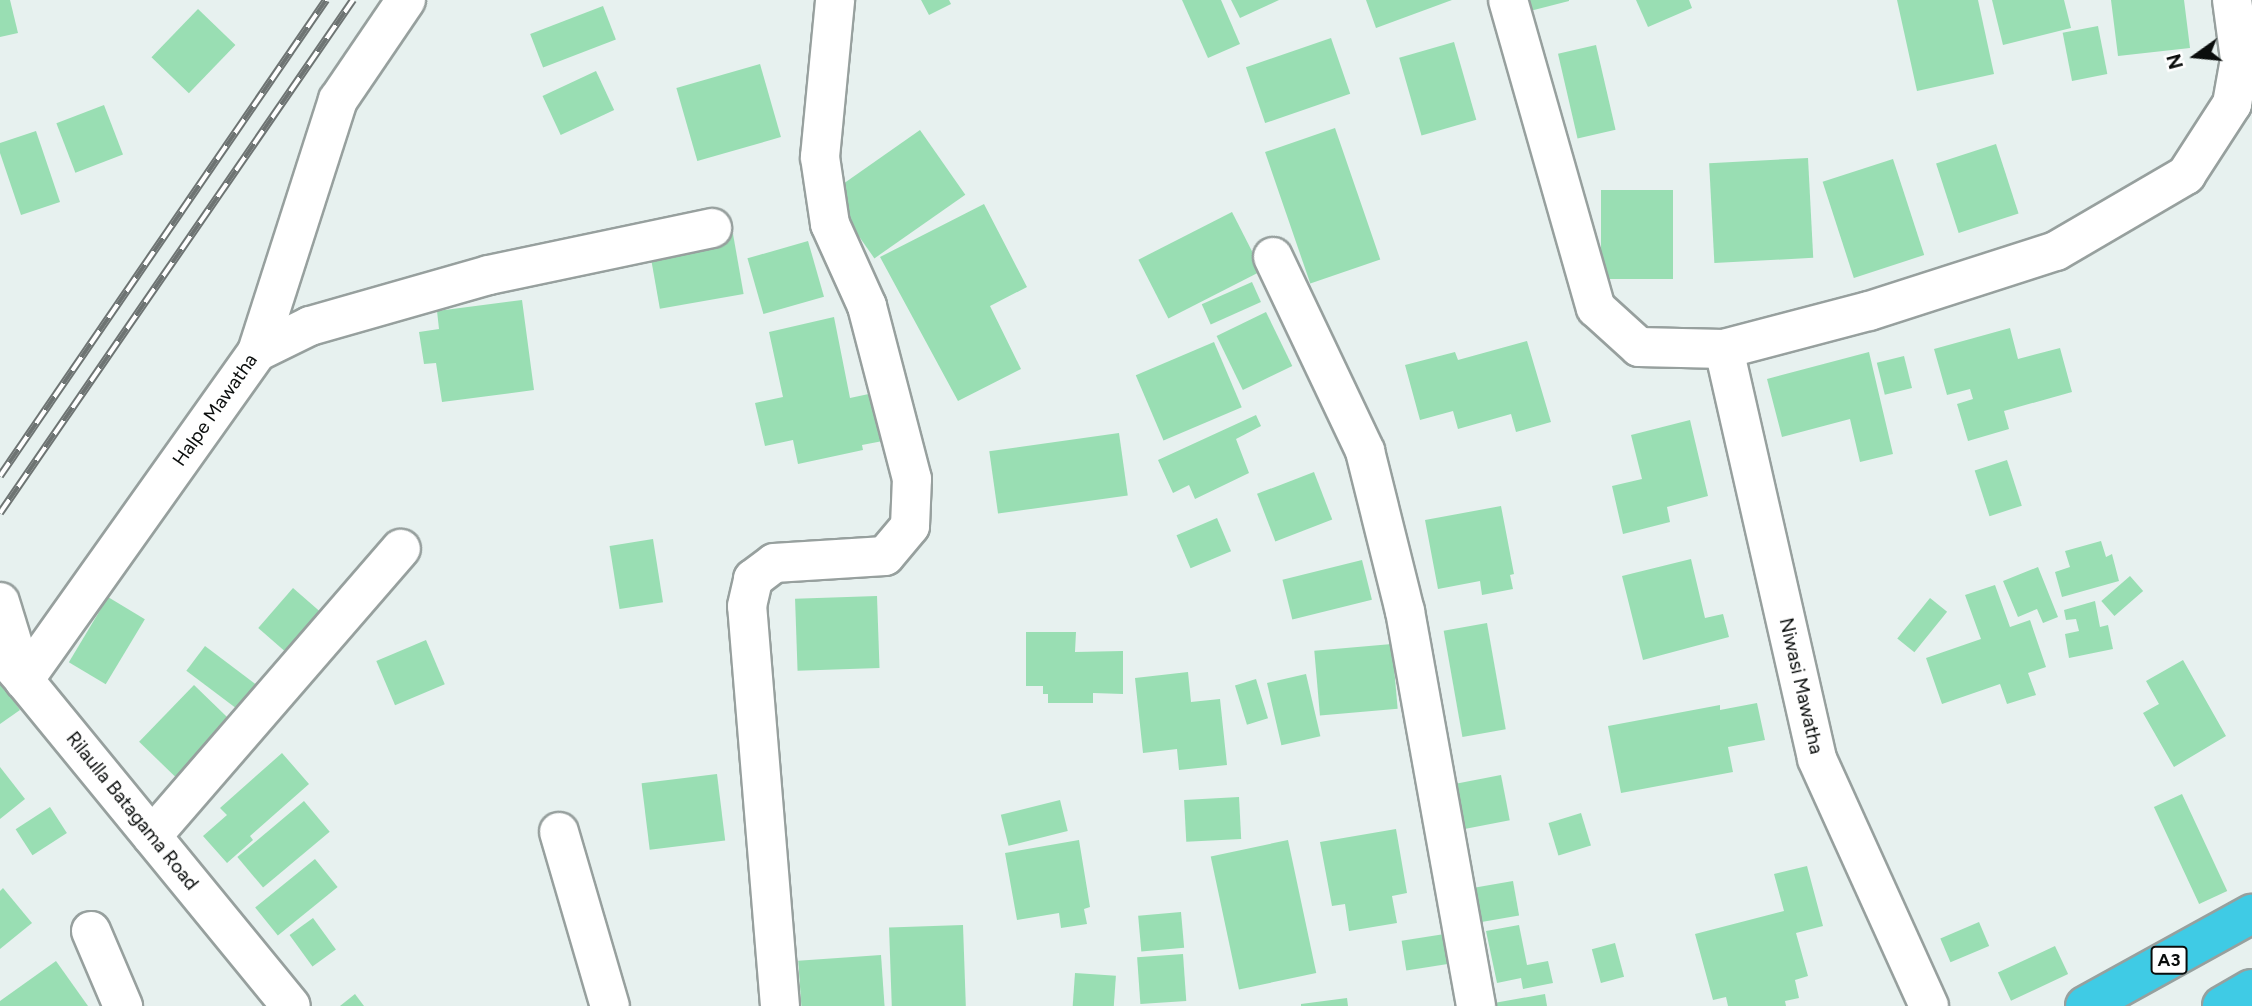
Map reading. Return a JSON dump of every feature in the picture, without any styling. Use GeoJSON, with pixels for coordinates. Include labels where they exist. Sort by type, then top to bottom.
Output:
{"type":"FeatureCollection","features":[{"type":"Feature","properties":{"kind":"highway","name":"A3"},"geometry":{"type":"LineString","coordinates":[[2085,1006],[2252,914]]}},
{"type":"Feature","properties":{"kind":"highway"},"geometry":{"type":"LineString","coordinates":[[2222,1006],[2252,989]]}},
{"type":"Feature","properties":{"kind":"street","name":"Halpe Mawatha"},"geometry":{"type":"LineString","coordinates":[[12,666],[257,352],[338,100],[406,0]]}},
{"type":"Feature","properties":{"kind":"street"},"geometry":{"type":"LineString","coordinates":[[780,1006],[747,606],[753,579],[774,563],[886,556],[910,526],[912,479],[867,306],[830,224],[820,157],[835,0]]}},
{"type":"Feature","properties":{"kind":"street"},"geometry":{"type":"LineString","coordinates":[[1508,0],[1596,308],[1639,347],[1724,349],[1869,311],[2056,251],[2186,175],[2232,104],[2240,59],[2232,0]]}},
{"type":"Feature","properties":{"kind":"street"},"geometry":{"type":"LineString","coordinates":[[257,352],[310,326],[489,275],[712,229]]}},
{"type":"Feature","properties":{"kind":"street"},"geometry":{"type":"LineString","coordinates":[[1273,257],[1364,452],[1405,611],[1476,1006]]}},
{"type":"Feature","properties":{"kind":"street","name":"Niwasi Mawatha"},"geometry":{"type":"LineString","coordinates":[[1724,349],[1817,759],[1929,1006]]}},
{"type":"Feature","properties":{"kind":"street"},"geometry":{"type":"LineString","coordinates":[[152,836],[401,549]]}},
{"type":"Feature","properties":{"kind":"street","name":"Rilaulla Batagama Road"},"geometry":{"type":"LineString","coordinates":[[0,602],[12,666],[291,1006]]}},
{"type":"Feature","properties":{"kind":"street"},"geometry":{"type":"LineString","coordinates":[[559,832],[610,1006]]}},
{"type":"Feature","properties":{"kind":"street"},"geometry":{"type":"LineString","coordinates":[[91,931],[123,1006]]}},
{"type":"Feature","properties":{"kind":"building"},"geometry":{"type":"Polygon","coordinates":[[[0,0],[10,0],[18,33],[0,37],[0,0]]]}},
{"type":"Feature","properties":{"kind":"building"},"geometry":{"type":"Polygon","coordinates":[[[921,0],[949,0],[951,4],[929,15],[921,0]]]}},
{"type":"Feature","properties":{"kind":"building"},"geometry":{"type":"Polygon","coordinates":[[[1182,0],[1221,0],[1240,44],[1208,58],[1182,0]]]}},
{"type":"Feature","properties":{"kind":"building"},"geometry":{"type":"Polygon","coordinates":[[[1231,0],[1279,0],[1240,18],[1231,0]]]}},
{"type":"Feature","properties":{"kind":"building"},"geometry":{"type":"Polygon","coordinates":[[[1366,0],[1452,0],[1376,28],[1366,0]]]}},
{"type":"Feature","properties":{"kind":"building"},"geometry":{"type":"Polygon","coordinates":[[[1527,0],[1569,0],[1569,1],[1530,11],[1527,0]]]}},
{"type":"Feature","properties":{"kind":"building"},"geometry":{"type":"Polygon","coordinates":[[[1636,0],[1689,0],[1692,8],[1648,27],[1636,0]]]}},
{"type":"Feature","properties":{"kind":"building"},"geometry":{"type":"Polygon","coordinates":[[[1897,0],[1978,0],[1994,74],[1917,91],[1897,0]]]}},
{"type":"Feature","properties":{"kind":"building"},"geometry":{"type":"Polygon","coordinates":[[[1992,0],[2064,0],[2071,28],[2003,45],[1992,0]]]}},
{"type":"Feature","properties":{"kind":"building"},"geometry":{"type":"Polygon","coordinates":[[[2111,0],[2184,0],[2190,48],[2118,56],[2111,0]]]}},
{"type":"Feature","properties":{"kind":"building"},"geometry":{"type":"Polygon","coordinates":[[[603,6],[616,40],[543,68],[530,34],[603,6]]]}},
{"type":"Feature","properties":{"kind":"building"},"geometry":{"type":"Polygon","coordinates":[[[198,9],[235,45],[189,93],[151,57],[198,9]]]}},
{"type":"Feature","properties":{"kind":"building"},"geometry":{"type":"Polygon","coordinates":[[[2098,26],[2107,74],[2072,81],[2063,33],[2098,26]]]}},
{"type":"Feature","properties":{"kind":"building"},"geometry":{"type":"Polygon","coordinates":[[[1331,38],[1350,94],[1265,123],[1246,67],[1331,38]]]}},
{"type":"Feature","properties":{"kind":"building"},"geometry":{"type":"Polygon","coordinates":[[[1454,42],[1476,120],[1422,136],[1399,58],[1454,42]]]}},
{"type":"Feature","properties":{"kind":"building"},"geometry":{"type":"Polygon","coordinates":[[[1596,45],[1616,130],[1578,139],[1558,54],[1596,45]]]}},
{"type":"Feature","properties":{"kind":"building"},"geometry":{"type":"Polygon","coordinates":[[[760,64],[781,137],[697,161],[676,88],[760,64]]]}},
{"type":"Feature","properties":{"kind":"building"},"geometry":{"type":"Polygon","coordinates":[[[596,71],[614,110],[561,135],[543,96],[596,71]]]}},
{"type":"Feature","properties":{"kind":"building"},"geometry":{"type":"Polygon","coordinates":[[[104,105],[123,154],[75,173],[56,123],[104,105]]]}},
{"type":"Feature","properties":{"kind":"building"},"geometry":{"type":"Polygon","coordinates":[[[1335,128],[1380,259],[1310,284],[1265,152],[1335,128]]]}},
{"type":"Feature","properties":{"kind":"building"},"geometry":{"type":"Polygon","coordinates":[[[920,130],[965,195],[874,258],[829,194],[920,130]]]}},
{"type":"Feature","properties":{"kind":"building"},"geometry":{"type":"Polygon","coordinates":[[[36,131],[60,202],[21,215],[0,153],[0,143],[36,131]]]}},
{"type":"Feature","properties":{"kind":"building"},"geometry":{"type":"Polygon","coordinates":[[[1996,144],[2019,213],[1959,233],[1936,163],[1996,144]]]}},
{"type":"Feature","properties":{"kind":"building"},"geometry":{"type":"Polygon","coordinates":[[[1808,158],[1813,258],[1714,263],[1709,163],[1808,158]]]}},
{"type":"Feature","properties":{"kind":"building"},"geometry":{"type":"Polygon","coordinates":[[[1893,159],[1924,255],[1854,278],[1823,182],[1893,159]]]}},
{"type":"Feature","properties":{"kind":"building"},"geometry":{"type":"Polygon","coordinates":[[[1601,190],[1673,190],[1673,279],[1601,279],[1601,190]]]}},
{"type":"Feature","properties":{"kind":"building"},"geometry":{"type":"Polygon","coordinates":[[[984,204],[1027,287],[990,306],[1021,369],[958,401],[880,257],[984,204]]]}},
{"type":"Feature","properties":{"kind":"building"},"geometry":{"type":"Polygon","coordinates":[[[1232,212],[1262,271],[1168,318],[1138,260],[1232,212]]]}},
{"type":"Feature","properties":{"kind":"building"},"geometry":{"type":"Polygon","coordinates":[[[733,234],[744,294],[660,309],[649,249],[733,234]]]}},
{"type":"Feature","properties":{"kind":"building"},"geometry":{"type":"Polygon","coordinates":[[[808,241],[824,297],[763,314],[747,258],[808,241]]]}},
{"type":"Feature","properties":{"kind":"building"},"geometry":{"type":"Polygon","coordinates":[[[1252,282],[1261,302],[1211,324],[1202,304],[1252,282]]]}},
{"type":"Feature","properties":{"kind":"building"},"geometry":{"type":"Polygon","coordinates":[[[522,300],[534,390],[442,402],[436,363],[424,364],[419,332],[439,329],[437,311],[522,300]]]}},
{"type":"Feature","properties":{"kind":"building"},"geometry":{"type":"Polygon","coordinates":[[[1266,312],[1292,366],[1243,390],[1217,336],[1266,312]]]}},
{"type":"Feature","properties":{"kind":"building"},"geometry":{"type":"Polygon","coordinates":[[[834,317],[850,398],[878,392],[888,440],[862,445],[863,450],[798,464],[793,440],[765,446],[755,403],[783,397],[769,332],[834,317]]]}},
{"type":"Feature","properties":{"kind":"building"},"geometry":{"type":"Polygon","coordinates":[[[2010,328],[2018,359],[2060,348],[2072,392],[2004,411],[2009,429],[1968,441],[1957,404],[1973,399],[1970,389],[1947,395],[1934,349],[2010,328]]]}},
{"type":"Feature","properties":{"kind":"building"},"geometry":{"type":"Polygon","coordinates":[[[1527,341],[1551,422],[1516,432],[1511,414],[1458,429],[1453,411],[1420,420],[1405,365],[1455,352],[1458,360],[1527,341]]]}},
{"type":"Feature","properties":{"kind":"building"},"geometry":{"type":"Polygon","coordinates":[[[1214,342],[1242,407],[1163,441],[1136,375],[1214,342]]]}},
{"type":"Feature","properties":{"kind":"building"},"geometry":{"type":"Polygon","coordinates":[[[1869,352],[1893,454],[1860,462],[1850,419],[1782,437],[1767,379],[1869,352]]]}},
{"type":"Feature","properties":{"kind":"building"},"geometry":{"type":"Polygon","coordinates":[[[1904,356],[1912,388],[1885,395],[1877,363],[1904,356]]]}},
{"type":"Feature","properties":{"kind":"building"},"geometry":{"type":"Polygon","coordinates":[[[1256,415],[1261,426],[1236,439],[1249,473],[1195,499],[1189,485],[1173,493],[1158,460],[1256,415]]]}},
{"type":"Feature","properties":{"kind":"building"},"geometry":{"type":"Polygon","coordinates":[[[1690,420],[1708,496],[1667,507],[1670,522],[1623,534],[1612,486],[1642,479],[1631,435],[1690,420]]]}},
{"type":"Feature","properties":{"kind":"building"},"geometry":{"type":"Polygon","coordinates":[[[1119,433],[1128,495],[998,514],[989,451],[1119,433]]]}},
{"type":"Feature","properties":{"kind":"building"},"geometry":{"type":"Polygon","coordinates":[[[2007,460],[2022,506],[1989,516],[1975,471],[2007,460]]]}},
{"type":"Feature","properties":{"kind":"building"},"geometry":{"type":"Polygon","coordinates":[[[1314,472],[1332,520],[1275,541],[1257,494],[1314,472]]]}},
{"type":"Feature","properties":{"kind":"building"},"geometry":{"type":"Polygon","coordinates":[[[1501,506],[1514,574],[1510,575],[1513,589],[1482,595],[1480,581],[1438,589],[1425,520],[1501,506]]]}},
{"type":"Feature","properties":{"kind":"building"},"geometry":{"type":"Polygon","coordinates":[[[1217,518],[1231,551],[1191,568],[1176,535],[1217,518]]]}},
{"type":"Feature","properties":{"kind":"building"},"geometry":{"type":"Polygon","coordinates":[[[653,539],[663,602],[620,609],[610,546],[653,539]]]}},
{"type":"Feature","properties":{"kind":"building"},"geometry":{"type":"Polygon","coordinates":[[[2101,541],[2106,557],[2112,554],[2119,581],[2062,597],[2055,572],[2070,567],[2065,551],[2101,541]]]}},
{"type":"Feature","properties":{"kind":"building"},"geometry":{"type":"Polygon","coordinates":[[[1691,559],[1705,618],[1723,614],[1729,637],[1643,660],[1622,576],[1691,559]]]}},
{"type":"Feature","properties":{"kind":"building"},"geometry":{"type":"Polygon","coordinates":[[[1362,560],[1372,600],[1292,620],[1282,580],[1362,560]]]}},
{"type":"Feature","properties":{"kind":"building"},"geometry":{"type":"Polygon","coordinates":[[[2038,567],[2058,617],[2043,623],[2037,609],[2018,617],[2003,581],[2038,567]]]}},
{"type":"Feature","properties":{"kind":"building"},"geometry":{"type":"Polygon","coordinates":[[[2130,576],[2143,591],[2114,616],[2101,601],[2130,576]]]}},
{"type":"Feature","properties":{"kind":"building"},"geometry":{"type":"Polygon","coordinates":[[[1995,585],[2010,627],[2030,620],[2046,667],[2028,673],[2036,695],[2007,704],[2000,684],[1942,704],[1926,658],[1981,639],[1965,595],[1995,585]]]}},
{"type":"Feature","properties":{"kind":"building"},"geometry":{"type":"Polygon","coordinates":[[[293,588],[324,615],[289,655],[258,628],[293,588]]]}},
{"type":"Feature","properties":{"kind":"building"},"geometry":{"type":"Polygon","coordinates":[[[877,596],[880,668],[798,671],[795,599],[877,596]]]}},
{"type":"Feature","properties":{"kind":"building"},"geometry":{"type":"Polygon","coordinates":[[[108,597],[145,619],[106,684],[69,662],[108,597]]]}},
{"type":"Feature","properties":{"kind":"building"},"geometry":{"type":"Polygon","coordinates":[[[1930,598],[1947,612],[1914,652],[1897,638],[1930,598]]]}},
{"type":"Feature","properties":{"kind":"building"},"geometry":{"type":"Polygon","coordinates":[[[2095,601],[2100,627],[2108,625],[2113,649],[2069,658],[2065,634],[2079,631],[2076,619],[2066,620],[2064,610],[2095,601]]]}},
{"type":"Feature","properties":{"kind":"building"},"geometry":{"type":"Polygon","coordinates":[[[1487,623],[1506,729],[1462,737],[1444,631],[1487,623]]]}},
{"type":"Feature","properties":{"kind":"building"},"geometry":{"type":"Polygon","coordinates":[[[1026,632],[1076,632],[1075,652],[1123,651],[1123,694],[1093,693],[1093,703],[1048,703],[1048,694],[1043,694],[1043,686],[1026,686],[1026,632]]]}},
{"type":"Feature","properties":{"kind":"building"},"geometry":{"type":"Polygon","coordinates":[[[426,640],[445,684],[395,705],[376,661],[426,640]]]}},
{"type":"Feature","properties":{"kind":"building"},"geometry":{"type":"Polygon","coordinates":[[[1392,644],[1398,709],[1320,716],[1314,651],[1392,644]]]}},
{"type":"Feature","properties":{"kind":"building"},"geometry":{"type":"Polygon","coordinates":[[[205,646],[256,685],[237,709],[186,671],[205,646]]]}},
{"type":"Feature","properties":{"kind":"building"},"geometry":{"type":"Polygon","coordinates":[[[2183,660],[2226,736],[2174,767],[2143,713],[2159,704],[2146,681],[2183,660]]]}},
{"type":"Feature","properties":{"kind":"building"},"geometry":{"type":"Polygon","coordinates":[[[1188,672],[1191,702],[1220,699],[1227,765],[1179,770],[1177,749],[1143,753],[1135,678],[1188,672]]]}},
{"type":"Feature","properties":{"kind":"building"},"geometry":{"type":"Polygon","coordinates":[[[1306,674],[1320,736],[1281,745],[1267,683],[1306,674]]]}},
{"type":"Feature","properties":{"kind":"building"},"geometry":{"type":"Polygon","coordinates":[[[1256,679],[1268,718],[1247,725],[1235,685],[1256,679]]]}},
{"type":"Feature","properties":{"kind":"building"},"geometry":{"type":"Polygon","coordinates":[[[0,680],[20,710],[0,724],[0,680]]]}},
{"type":"Feature","properties":{"kind":"building"},"geometry":{"type":"Polygon","coordinates":[[[194,685],[234,724],[179,781],[139,742],[194,685]]]}},
{"type":"Feature","properties":{"kind":"building"},"geometry":{"type":"Polygon","coordinates":[[[1757,703],[1765,740],[1728,747],[1733,772],[1621,793],[1608,726],[1720,705],[1720,710],[1757,703]]]}},
{"type":"Feature","properties":{"kind":"building"},"geometry":{"type":"Polygon","coordinates":[[[282,753],[309,784],[250,836],[253,840],[227,863],[203,836],[227,815],[220,808],[282,753]]]}},
{"type":"Feature","properties":{"kind":"building"},"geometry":{"type":"Polygon","coordinates":[[[0,767],[25,799],[0,819],[0,767]]]}},
{"type":"Feature","properties":{"kind":"building"},"geometry":{"type":"Polygon","coordinates":[[[717,774],[725,841],[650,850],[642,783],[717,774]]]}},
{"type":"Feature","properties":{"kind":"building"},"geometry":{"type":"Polygon","coordinates":[[[1501,775],[1510,820],[1457,830],[1448,785],[1501,775]]]}},
{"type":"Feature","properties":{"kind":"building"},"geometry":{"type":"Polygon","coordinates":[[[2182,794],[2227,891],[2199,904],[2154,807],[2182,794]]]}},
{"type":"Feature","properties":{"kind":"building"},"geometry":{"type":"Polygon","coordinates":[[[1239,797],[1241,839],[1186,842],[1184,800],[1239,797]]]}},
{"type":"Feature","properties":{"kind":"building"},"geometry":{"type":"Polygon","coordinates":[[[1060,800],[1068,831],[1009,846],[1001,815],[1060,800]]]}},
{"type":"Feature","properties":{"kind":"building"},"geometry":{"type":"Polygon","coordinates":[[[304,801],[330,832],[263,888],[237,857],[304,801]]]}},
{"type":"Feature","properties":{"kind":"building"},"geometry":{"type":"Polygon","coordinates":[[[50,807],[67,833],[32,855],[16,829],[50,807]]]}},
{"type":"Feature","properties":{"kind":"building"},"geometry":{"type":"Polygon","coordinates":[[[1581,813],[1591,846],[1558,855],[1548,823],[1581,813]]]}},
{"type":"Feature","properties":{"kind":"building"},"geometry":{"type":"Polygon","coordinates":[[[1396,829],[1407,893],[1392,896],[1397,923],[1349,931],[1345,904],[1332,906],[1320,842],[1396,829]]]}},
{"type":"Feature","properties":{"kind":"building"},"geometry":{"type":"Polygon","coordinates":[[[1079,840],[1090,907],[1084,909],[1087,924],[1061,928],[1059,913],[1017,920],[1005,853],[1079,840]]]}},
{"type":"Feature","properties":{"kind":"building"},"geometry":{"type":"Polygon","coordinates":[[[1288,840],[1316,973],[1239,989],[1211,856],[1288,840]]]}},
{"type":"Feature","properties":{"kind":"building"},"geometry":{"type":"Polygon","coordinates":[[[315,859],[338,887],[278,935],[255,907],[315,859]]]}},
{"type":"Feature","properties":{"kind":"building"},"geometry":{"type":"Polygon","coordinates":[[[1807,866],[1823,926],[1796,933],[1808,976],[1795,980],[1799,998],[1785,1001],[1786,1006],[1728,1006],[1726,997],[1713,1000],[1695,934],[1784,911],[1774,874],[1807,866]]]}},
{"type":"Feature","properties":{"kind":"building"},"geometry":{"type":"Polygon","coordinates":[[[1513,881],[1519,915],[1479,923],[1473,888],[1513,881]]]}},
{"type":"Feature","properties":{"kind":"building"},"geometry":{"type":"Polygon","coordinates":[[[3,888],[32,923],[0,949],[0,891],[3,888]]]}},
{"type":"Feature","properties":{"kind":"building"},"geometry":{"type":"Polygon","coordinates":[[[1181,912],[1184,948],[1141,952],[1138,916],[1181,912]]]}},
{"type":"Feature","properties":{"kind":"building"},"geometry":{"type":"Polygon","coordinates":[[[313,918],[336,950],[312,967],[290,935],[313,918]]]}},
{"type":"Feature","properties":{"kind":"building"},"geometry":{"type":"Polygon","coordinates":[[[1979,922],[1989,946],[1950,962],[1940,938],[1979,922]]]}},
{"type":"Feature","properties":{"kind":"building"},"geometry":{"type":"Polygon","coordinates":[[[963,925],[966,1006],[892,1006],[889,928],[963,925]]]}},
{"type":"Feature","properties":{"kind":"building"},"geometry":{"type":"Polygon","coordinates":[[[1519,925],[1527,965],[1548,961],[1553,983],[1523,989],[1521,978],[1497,983],[1486,931],[1519,925]]]}},
{"type":"Feature","properties":{"kind":"building"},"geometry":{"type":"Polygon","coordinates":[[[1451,933],[1456,963],[1406,970],[1402,941],[1451,933]]]}},
{"type":"Feature","properties":{"kind":"building"},"geometry":{"type":"Polygon","coordinates":[[[1615,943],[1624,977],[1601,983],[1592,949],[1615,943]]]}},
{"type":"Feature","properties":{"kind":"building"},"geometry":{"type":"Polygon","coordinates":[[[2055,946],[2068,974],[2011,1001],[1998,973],[2055,946]]]}},
{"type":"Feature","properties":{"kind":"building"},"geometry":{"type":"Polygon","coordinates":[[[1183,954],[1186,1001],[1140,1004],[1137,957],[1183,954]]]}},
{"type":"Feature","properties":{"kind":"building"},"geometry":{"type":"Polygon","coordinates":[[[881,955],[885,1006],[801,1006],[798,961],[881,955]]]}},
{"type":"Feature","properties":{"kind":"building"},"geometry":{"type":"Polygon","coordinates":[[[56,961],[88,1006],[0,1006],[0,1001],[56,961]]]}},
{"type":"Feature","properties":{"kind":"building"},"geometry":{"type":"Polygon","coordinates":[[[1075,973],[1116,976],[1114,1006],[1073,1006],[1075,973]]]}},
{"type":"Feature","properties":{"kind":"building"},"geometry":{"type":"Polygon","coordinates":[[[355,994],[364,1006],[340,1006],[355,994]]]}},
{"type":"Feature","properties":{"kind":"building"},"geometry":{"type":"Polygon","coordinates":[[[1545,994],[1547,1006],[1494,1006],[1494,1003],[1545,994]]]}},
{"type":"Feature","properties":{"kind":"building"},"geometry":{"type":"Polygon","coordinates":[[[1347,998],[1348,1006],[1301,1006],[1301,1004],[1347,998]]]}},
{"type":"Feature","properties":{"kind":"railway"},"geometry":{"type":"LineString","coordinates":[[0,476],[326,0]]}},
{"type":"Feature","properties":{"kind":"railway"},"geometry":{"type":"LineString","coordinates":[[0,513],[353,0]]}}]}
